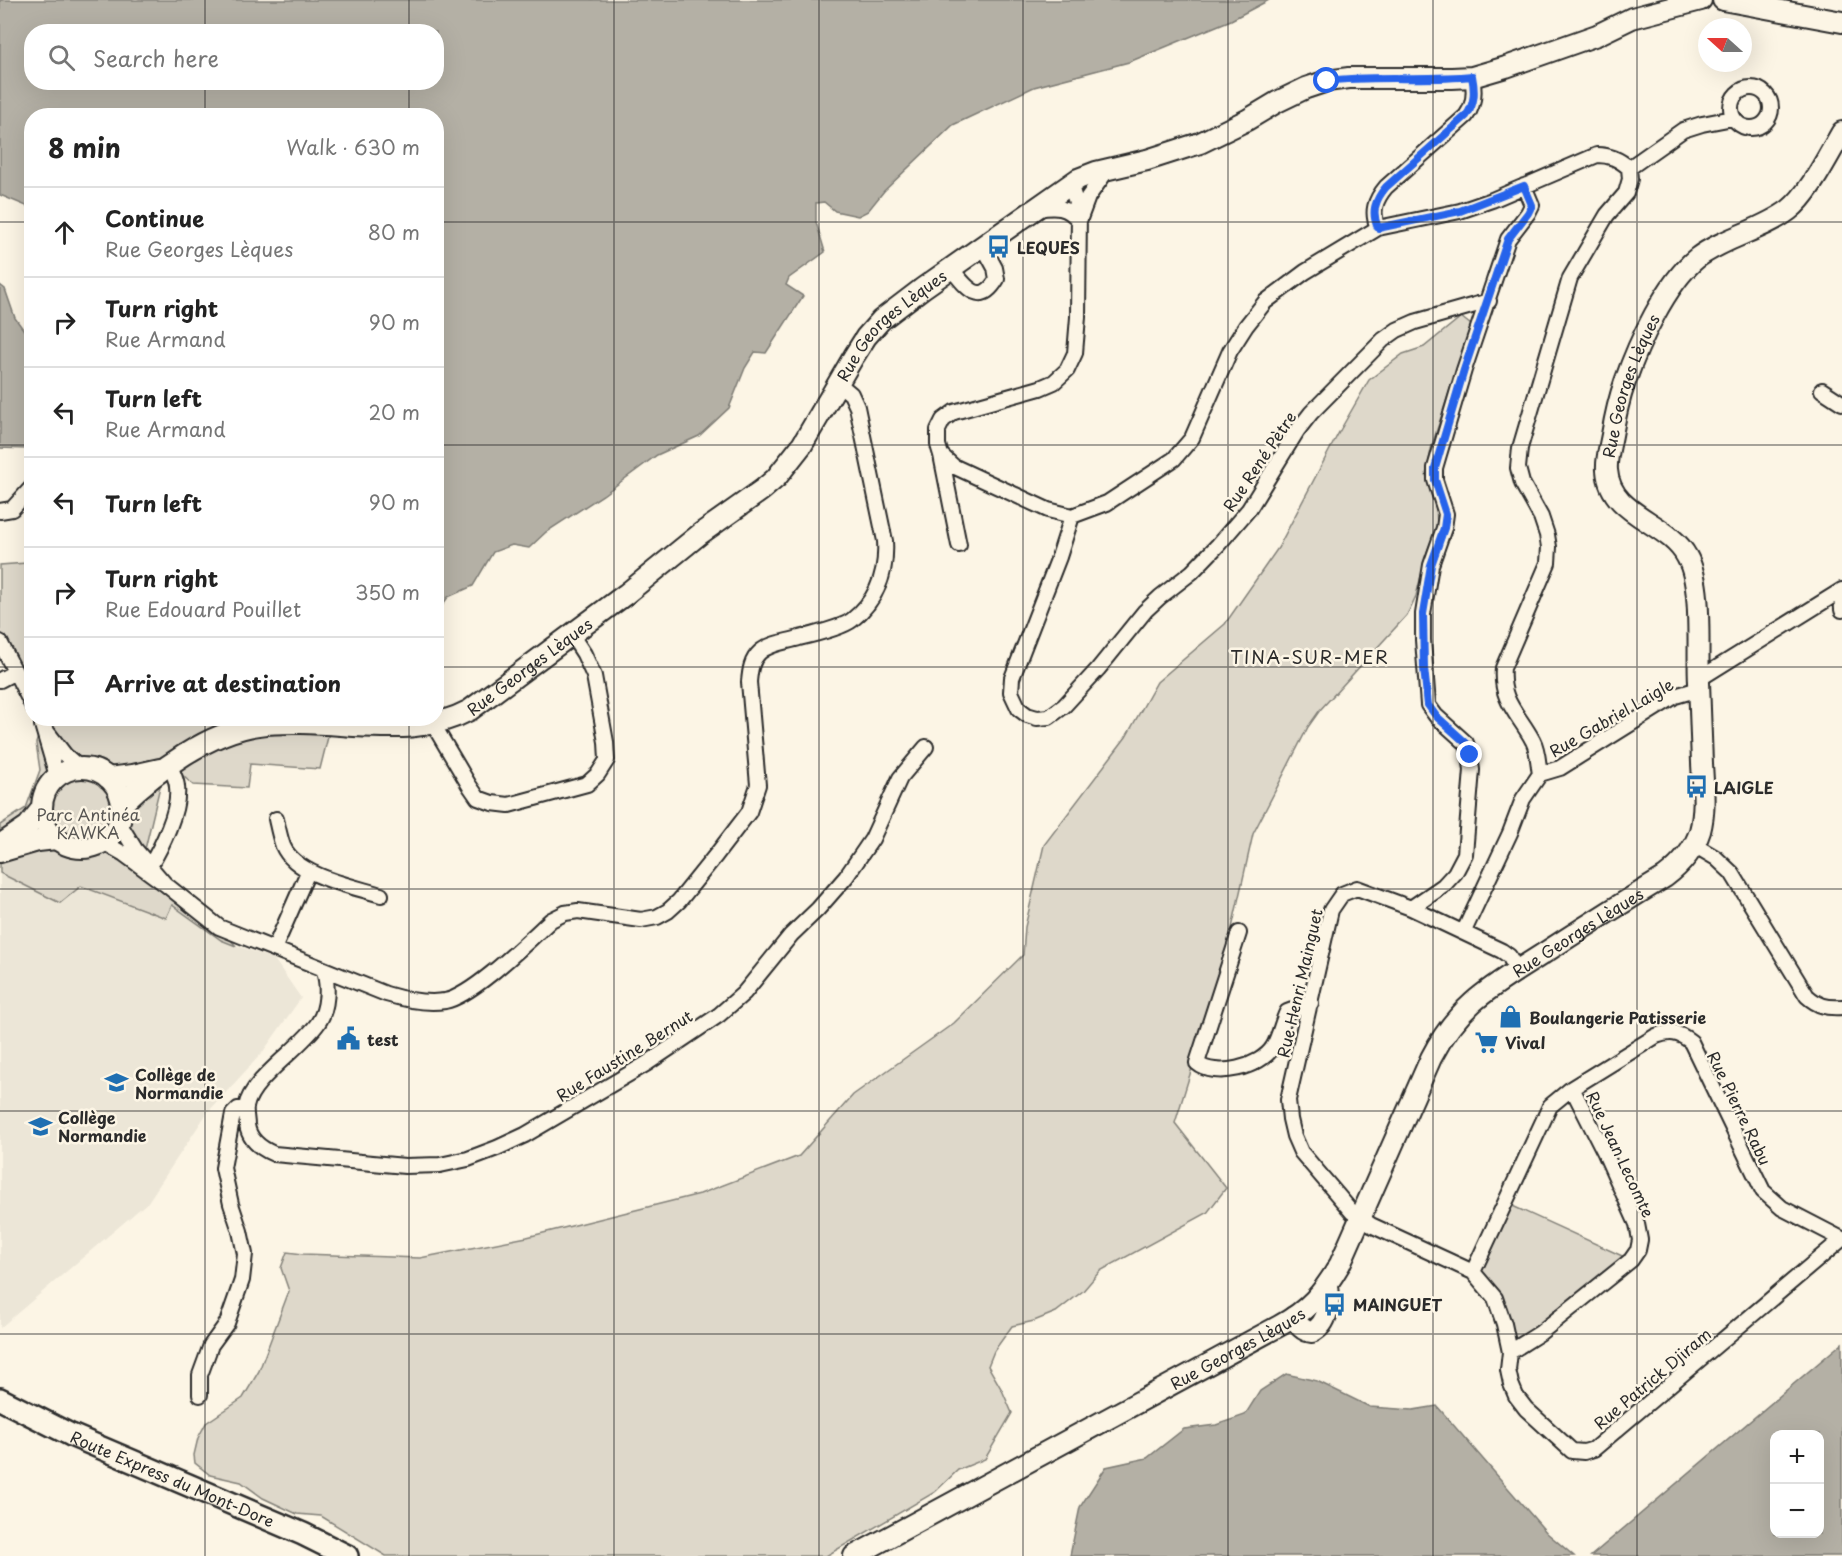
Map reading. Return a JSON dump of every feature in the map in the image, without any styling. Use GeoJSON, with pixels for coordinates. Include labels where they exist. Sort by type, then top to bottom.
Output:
{"type":"FeatureCollection","features":[{"type":"Feature","properties":{"kind":"main road","name":"Rue Georges Lèques"},"geometry":{"type":"LineString","coordinates":[[444,721],[470,710],[626,594],[700,534],[776,478],[802,446],[854,356],[874,327],[888,314],[1078,178],[1200,143],[1247,120],[1276,102],[1327,81],[1349,78],[1472,76],[1506,67],[1596,34],[1632,18],[1701,0]]}},
{"type":"Feature","properties":{"kind":"main road"},"geometry":{"type":"LineString","coordinates":[[1723,0],[1842,22]]}},
{"type":"Feature","properties":{"kind":"main road","name":"Rue Georges Lèques"},"geometry":{"type":"LineString","coordinates":[[854,1556],[1294,1317],[1315,1300],[1328,1285],[1340,1264],[1440,1041],[1458,1016],[1473,1000],[1517,970],[1665,877],[1679,866],[1694,845],[1703,812],[1698,622],[1691,564],[1681,546],[1619,501],[1610,487],[1607,469],[1616,413],[1640,344],[1660,305],[1680,275],[1698,258],[1717,245],[1753,230],[1790,210],[1802,197],[1842,132]]}},
{"type":"Feature","properties":{"kind":"main road","name":"Rue Georges Lèques"},"geometry":{"type":"LineString","coordinates":[[120,814],[139,788],[168,766],[215,738],[231,731],[254,726]]}},
{"type":"Feature","properties":{"kind":"main road","name":"Rue Georges Lèques"},"geometry":{"type":"LineString","coordinates":[[352,726],[393,728],[414,726]]}},
{"type":"Feature","properties":{"kind":"main road","name":"Rue Georges Lèques"},"geometry":{"type":"LineString","coordinates":[[108,778],[133,775],[168,766]]}},
{"type":"Feature","properties":{"kind":"main road"},"geometry":{"type":"LineString","coordinates":[[80,768],[100,772],[115,785],[120,814],[112,833],[103,842],[92,847],[79,848],[56,839],[45,825],[42,808],[49,785],[57,776],[68,770],[80,768]]}},
{"type":"Feature","properties":{"kind":"main road"},"geometry":{"type":"LineString","coordinates":[[0,845],[28,826],[42,808]]}},
{"type":"Feature","properties":{"kind":"main road"},"geometry":{"type":"LineString","coordinates":[[0,852],[38,841],[56,839]]}},
{"type":"Feature","properties":{"kind":"main road"},"geometry":{"type":"LineString","coordinates":[[0,1389],[182,1482]]}},
{"type":"Feature","properties":{"kind":"main road","name":"Route Express du Mont-Dore"},"geometry":{"type":"LineString","coordinates":[[0,1400],[71,1435],[303,1534],[348,1556]]}},
{"type":"Feature","properties":{"kind":"street"},"geometry":{"type":"LineString","coordinates":[[1378,228],[1374,220],[1377,197],[1466,116],[1474,100],[1472,76]]}},
{"type":"Feature","properties":{"kind":"street"},"geometry":{"type":"LineString","coordinates":[[1629,168],[1683,130],[1733,118]]}},
{"type":"Feature","properties":{"kind":"street"},"geometry":{"type":"LineString","coordinates":[[941,455],[953,466],[1048,510],[1072,516],[1107,504],[1174,459],[1192,438],[1230,351],[1246,326],[1265,302],[1305,273],[1378,228],[1460,211],[1597,155],[1621,161],[1629,168],[1630,178],[1626,193],[1607,215],[1570,278],[1520,448],[1518,468],[1522,483],[1541,518],[1549,547],[1548,563],[1503,668],[1502,682],[1508,701],[1535,744],[1540,774],[1523,799],[1510,833],[1464,932]]}},
{"type":"Feature","properties":{"kind":"street"},"geometry":{"type":"LineString","coordinates":[[1079,221],[1088,197],[1108,169]]}},
{"type":"Feature","properties":{"kind":"street"},"geometry":{"type":"LineString","coordinates":[[959,545],[938,445],[938,430],[943,420],[954,412],[1054,382],[1067,370],[1075,354],[1079,221],[1078,205],[1070,184]]}},
{"type":"Feature","properties":{"kind":"street"},"geometry":{"type":"LineString","coordinates":[[1411,908],[1443,886],[1455,873],[1464,854],[1472,770],[1466,743],[1436,716],[1428,705],[1424,668],[1423,614],[1431,565],[1444,528],[1446,514],[1435,480],[1435,468],[1464,370],[1508,239],[1532,205],[1524,186]]}},
{"type":"Feature","properties":{"kind":"street"},"geometry":{"type":"LineString","coordinates":[[1036,209],[1060,207],[1071,212],[1079,221]]}},
{"type":"Feature","properties":{"kind":"street"},"geometry":{"type":"LineString","coordinates":[[951,268],[967,289],[982,293],[991,288],[997,279],[995,268],[983,246]]}},
{"type":"Feature","properties":{"kind":"street","name":"Rue René Pètre"},"geometry":{"type":"LineString","coordinates":[[1072,516],[1059,557],[1012,678],[1011,692],[1019,709],[1036,718],[1049,717],[1064,705],[1098,669],[1146,611],[1192,572],[1218,545],[1249,509],[1304,422],[1383,340],[1397,330],[1415,322],[1489,301]]}},
{"type":"Feature","properties":{"kind":"street"},"geometry":{"type":"LineString","coordinates":[[103,842],[124,854],[165,884],[219,927],[408,1001],[448,1000],[465,992],[480,982],[551,920],[565,913],[578,911],[641,920],[657,917],[668,911],[679,901],[716,855],[749,812],[755,798],[758,778],[749,682],[750,669],[755,658],[770,646],[851,621],[866,605],[884,574],[885,541],[857,407],[851,394],[839,384]]}},
{"type":"Feature","properties":{"kind":"street"},"geometry":{"type":"LineString","coordinates":[[1822,390],[1842,403]]}},
{"type":"Feature","properties":{"kind":"street"},"geometry":{"type":"LineString","coordinates":[[0,511],[12,509],[24,496]]}},
{"type":"Feature","properties":{"kind":"street"},"geometry":{"type":"LineString","coordinates":[[1841,591],[1842,610]]}},
{"type":"Feature","properties":{"kind":"street","name":"Rue Gabriel Laigle"},"geometry":{"type":"LineString","coordinates":[[1540,774],[1560,768],[1675,696],[1699,684],[1841,591]]}},
{"type":"Feature","properties":{"kind":"street"},"geometry":{"type":"LineString","coordinates":[[435,726],[478,798],[509,805],[587,784],[598,774],[607,760],[606,742],[594,676],[571,634]]}},
{"type":"Feature","properties":{"kind":"street"},"geometry":{"type":"LineString","coordinates":[[0,642],[24,689]]}},
{"type":"Feature","properties":{"kind":"street"},"geometry":{"type":"LineString","coordinates":[[0,680],[15,672]]}},
{"type":"Feature","properties":{"kind":"street"},"geometry":{"type":"LineString","coordinates":[[41,726],[57,776]]}},
{"type":"Feature","properties":{"kind":"street"},"geometry":{"type":"LineString","coordinates":[[43,726],[65,755],[80,768]]}},
{"type":"Feature","properties":{"kind":"street","name":"Rue Faustine Bernut"},"geometry":{"type":"LineString","coordinates":[[246,1108],[248,1129],[263,1149],[274,1154],[349,1162],[405,1166],[440,1165],[468,1159],[525,1135],[655,1057],[719,1015],[744,993],[791,934],[818,909],[846,877],[872,839],[900,778],[926,747]]}},
{"type":"Feature","properties":{"kind":"street"},"geometry":{"type":"LineString","coordinates":[[150,866],[163,844],[174,813],[178,788],[168,766]]}},
{"type":"Feature","properties":{"kind":"street"},"geometry":{"type":"LineString","coordinates":[[120,814],[135,849],[165,884]]}},
{"type":"Feature","properties":{"kind":"street"},"geometry":{"type":"LineString","coordinates":[[276,819],[283,846],[292,860],[308,872],[381,895]]}},
{"type":"Feature","properties":{"kind":"street"},"geometry":{"type":"LineString","coordinates":[[1694,845],[1716,858],[1732,873],[1807,996],[1820,1006],[1842,1007]]}},
{"type":"Feature","properties":{"kind":"street"},"geometry":{"type":"LineString","coordinates":[[274,949],[308,872]]}},
{"type":"Feature","properties":{"kind":"street","name":"Rue Henri Mainguet"},"geometry":{"type":"LineString","coordinates":[[1361,1219],[1352,1212],[1301,1152],[1294,1136],[1288,1100],[1331,910],[1342,894],[1357,888],[1411,908],[1505,953],[1517,970]]}},
{"type":"Feature","properties":{"kind":"street"},"geometry":{"type":"LineString","coordinates":[[1239,933],[1197,1063],[1202,1067],[1229,1071],[1253,1065],[1273,1048],[1287,1012],[1311,1003]]}},
{"type":"Feature","properties":{"kind":"street"},"geometry":{"type":"LineString","coordinates":[[200,1395],[200,1375],[207,1354],[227,1323],[242,1280],[245,1254],[224,1168],[233,1114],[238,1109],[246,1108],[251,1094],[260,1082],[300,1044],[318,1023],[324,1008],[327,988],[327,978],[323,969]]}},
{"type":"Feature","properties":{"kind":"street","name":"Rue Pierre Rabu"},"geometry":{"type":"LineString","coordinates":[[1473,1272],[1550,1106],[1572,1088],[1665,1032],[1675,1032],[1691,1042],[1764,1191],[1782,1208],[1842,1239]]}},
{"type":"Feature","properties":{"kind":"street","name":"Rue Jean Lecomte"},"geometry":{"type":"LineString","coordinates":[[1510,1352],[1540,1333],[1631,1260],[1638,1250],[1640,1240],[1637,1224],[1572,1088]]}},
{"type":"Feature","properties":{"kind":"street","name":"Rue Patrick Djiram"},"geometry":{"type":"LineString","coordinates":[[1361,1219],[1473,1272],[1495,1298],[1504,1324],[1510,1352],[1508,1370],[1510,1384],[1516,1396],[1526,1409],[1572,1451],[1584,1452],[1594,1449],[1842,1239]]}},
{"type":"Feature","properties":{"kind":"shaded area"},"geometry":{"type":"Polygon","coordinates":[[[0,0],[1269,0],[1231,20],[1129,62],[1034,87],[953,125],[884,191],[868,211],[858,216],[835,211],[824,202],[816,203],[816,222],[825,252],[789,278],[786,285],[803,296],[766,353],[755,352],[745,368],[729,408],[699,436],[657,455],[603,495],[546,532],[529,548],[512,545],[493,552],[473,586],[448,597],[444,603],[444,108],[24,108],[24,205],[0,195],[0,0]]]}},
{"type":"Feature","properties":{"kind":"shaded area"},"geometry":{"type":"Polygon","coordinates":[[[0,285],[5,289],[15,318],[24,330],[24,449],[0,448],[0,285]]]}},
{"type":"Feature","properties":{"kind":"shaded area","name":"Collège de Normandie"},"geometry":{"type":"Polygon","coordinates":[[[24,863],[165,918],[172,905],[221,940],[274,959],[301,998],[262,1053],[207,1113],[148,1202],[0,1328],[0,870],[24,863]]]}},
{"type":"Feature","properties":{"kind":"shaded area"},"geometry":{"type":"Polygon","coordinates":[[[1842,1343],[1842,1556],[1591,1556],[1842,1343]]]}},
{"type":"Feature","properties":{"kind":"shaded area"},"geometry":{"type":"Polygon","coordinates":[[[1286,1374],[1317,1381],[1370,1407],[1413,1410],[1437,1406],[1547,1533],[1574,1556],[1070,1556],[1080,1507],[1106,1467],[1147,1458],[1184,1429],[1216,1425],[1245,1415],[1260,1391],[1286,1374]]]}},
{"type":"Feature","properties":{"kind":"green space"},"geometry":{"type":"Polygon","coordinates":[[[1461,317],[1471,325],[1432,445],[1426,475],[1436,504],[1437,526],[1427,552],[1416,596],[1407,615],[1320,710],[1308,727],[1253,834],[1224,964],[1175,1123],[1226,1188],[1207,1213],[1100,1271],[1083,1291],[1056,1312],[1034,1321],[1012,1326],[994,1351],[988,1366],[1012,1413],[985,1459],[958,1470],[935,1492],[826,1556],[386,1556],[321,1516],[297,1514],[263,1498],[241,1482],[210,1475],[195,1463],[194,1455],[198,1438],[206,1423],[243,1398],[259,1371],[289,1291],[281,1268],[287,1252],[420,1258],[527,1237],[700,1194],[799,1156],[853,1095],[954,1023],[1023,955],[1025,927],[1044,845],[1126,737],[1157,682],[1225,624],[1278,548],[1369,380],[1403,354],[1424,347],[1461,317]]]}},
{"type":"Feature","properties":{"kind":"green space"},"geometry":{"type":"Polygon","coordinates":[[[24,563],[24,691],[0,642],[0,565],[24,563]]]}},
{"type":"Feature","properties":{"kind":"green space","name":"Parc Antinéa KAWKA"},"geometry":{"type":"Polygon","coordinates":[[[42,726],[356,726],[330,729],[320,769],[250,764],[247,788],[193,785],[171,765],[161,782],[141,866],[219,927],[236,946],[221,940],[172,905],[166,918],[81,886],[60,903],[0,873],[0,825],[26,808],[40,770],[36,743],[42,726]]]}},
{"type":"Feature","properties":{"kind":"green space"},"geometry":{"type":"Polygon","coordinates":[[[1506,1203],[1631,1260],[1510,1352],[1504,1324],[1473,1272],[1506,1203]]]}},
{"type":"Feature","properties":{"kind":"place","name":"LEQUES"},"geometry":{"type":"Point","coordinates":[999,247]}},
{"type":"Feature","properties":{"kind":"place","name":"LAIGLE"},"geometry":{"type":"Point","coordinates":[1696,787]}},
{"type":"Feature","properties":{"kind":"place","name":"Boulangerie Patisserie"},"geometry":{"type":"Point","coordinates":[1511,1017]}},
{"type":"Feature","properties":{"kind":"place","name":"test"},"geometry":{"type":"Point","coordinates":[349,1039]}},
{"type":"Feature","properties":{"kind":"place","name":"Vival"},"geometry":{"type":"Point","coordinates":[1487,1042]}},
{"type":"Feature","properties":{"kind":"place","name":"Collège de Normandie"},"geometry":{"type":"Point","coordinates":[117,1083]}},
{"type":"Feature","properties":{"kind":"place","name":"Collège Normandie"},"geometry":{"type":"Point","coordinates":[40,1126]}},
{"type":"Feature","properties":{"kind":"place","name":"MAINGUET"},"geometry":{"type":"Point","coordinates":[1335,1304]}},
{"type":"Feature","properties":{"kind":"district","name":"TINA-SUR-MER"},"geometry":{"type":"Point","coordinates":[1310,656]}},
{"type":"Feature","properties":{"kind":"route"},"geometry":{"type":"LineString","coordinates":[[1327,81],[1349,78],[1472,76],[1474,100],[1466,116],[1377,197],[1374,220],[1378,228],[1460,211],[1524,186],[1532,205],[1508,239],[1464,370],[1435,468],[1435,480],[1446,514],[1444,528],[1431,565],[1423,614],[1424,668],[1428,705],[1436,716],[1466,743],[1470,755]]}}]}
